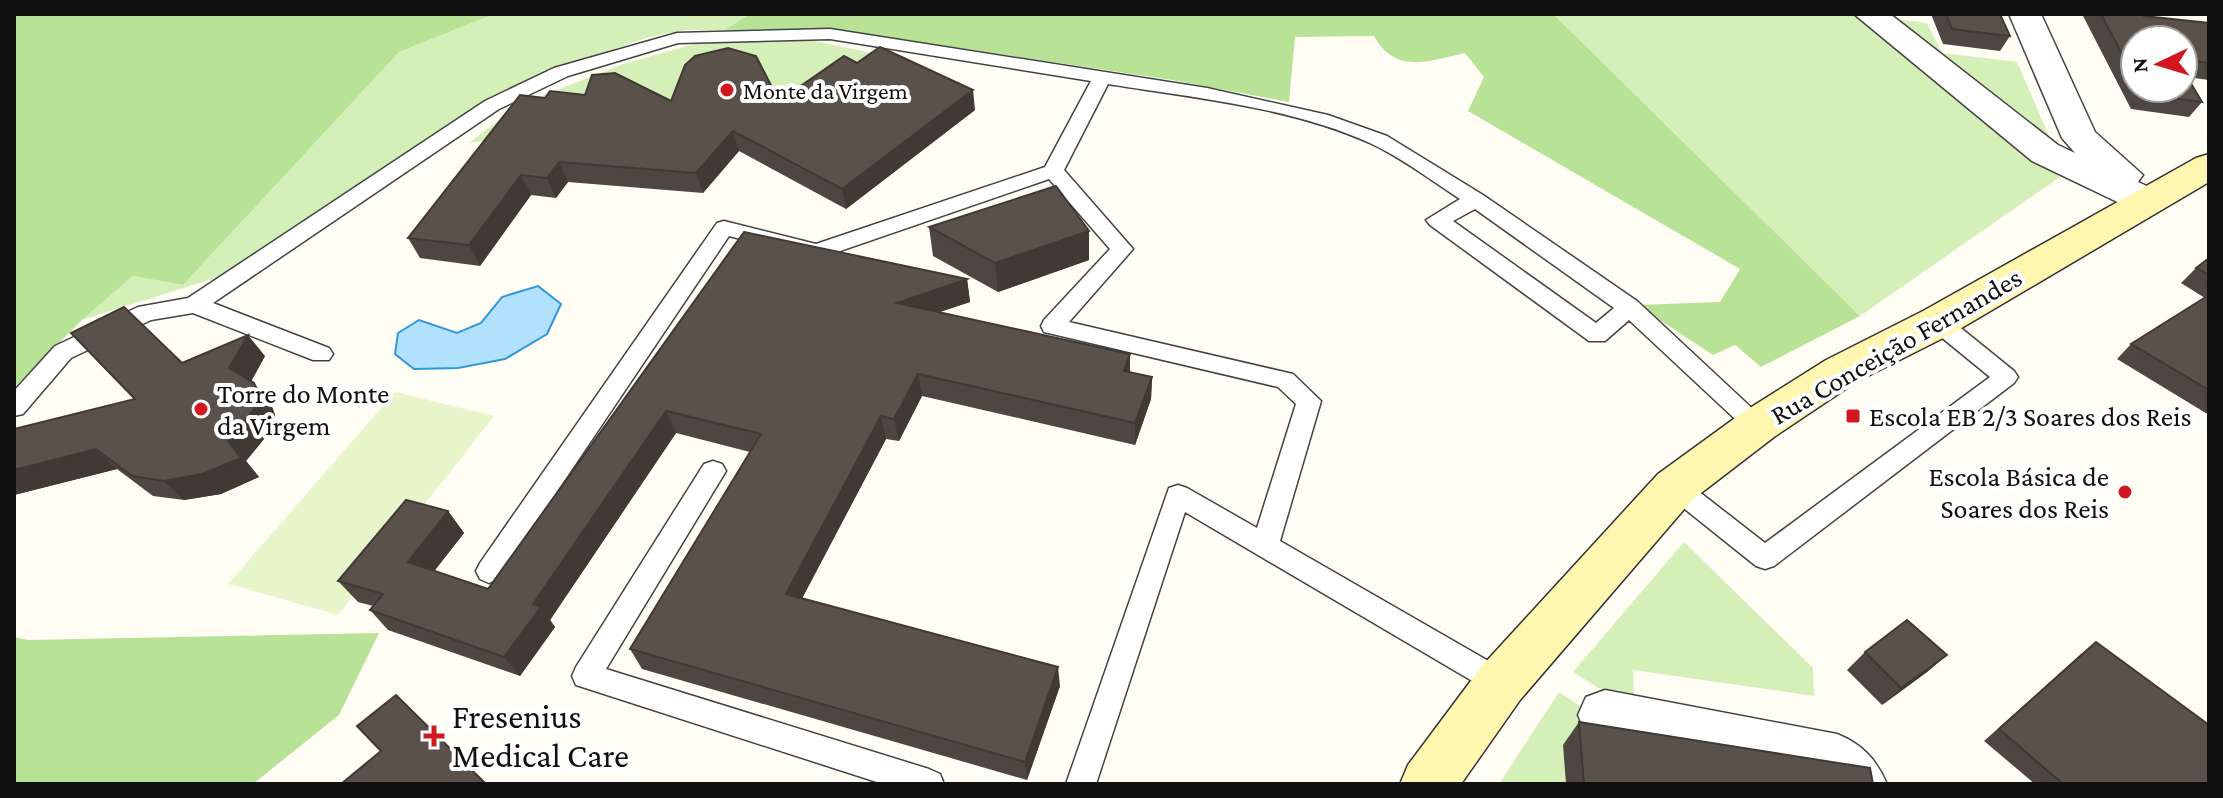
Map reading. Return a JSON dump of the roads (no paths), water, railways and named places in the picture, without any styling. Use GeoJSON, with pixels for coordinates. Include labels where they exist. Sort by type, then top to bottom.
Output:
{"type":"FeatureCollection","features":[{"type":"Feature","properties":{"kind":"main road","name":"Rua Conceição Fernandes"},"geometry":{"type":"LineString","coordinates":[[1428,784],[1501,683],[1675,487],[1758,425],[1841,371],[1938,322],[2209,166]]}},
{"type":"Feature","properties":{"kind":"street"},"geometry":{"type":"LineString","coordinates":[[1870,14],[2045,153],[2147,201]]}},
{"type":"Feature","properties":{"kind":"street"},"geometry":{"type":"LineString","coordinates":[[2025,14],[2080,138],[2119,169],[2147,201]]}},
{"type":"Feature","properties":{"kind":"street"},"geometry":{"type":"LineString","coordinates":[[1605,715],[1837,760],[1859,784]]}},
{"type":"Feature","properties":{"kind":"lane"},"geometry":{"type":"LineString","coordinates":[[14,407],[63,352],[146,313],[194,305],[492,105],[561,72],[677,38],[830,34],[1207,94],[1321,119],[1380,140],[1476,200],[1629,307],[1758,425]]}},
{"type":"Feature","properties":{"kind":"lane"},"geometry":{"type":"LineString","coordinates":[[489,571],[724,228],[817,252],[1053,171],[1102,78]]}},
{"type":"Feature","properties":{"kind":"lane"},"geometry":{"type":"LineString","coordinates":[[1053,171],[1122,249],[1052,326],[1285,380],[1309,401],[1265,545]]}},
{"type":"Feature","properties":{"kind":"lane"},"geometry":{"type":"LineString","coordinates":[[1476,200],[1437,220],[1597,335],[1629,307]]}},
{"type":"Feature","properties":{"kind":"lane"},"geometry":{"type":"LineString","coordinates":[[194,305],[321,354]]}},
{"type":"Feature","properties":{"kind":"lane"},"geometry":{"type":"LineString","coordinates":[[1675,487],[1765,558],[2006,377],[1938,322]]}},
{"type":"Feature","properties":{"kind":"lane"},"geometry":{"type":"LineString","coordinates":[[713,471],[586,676],[929,784]]}},
{"type":"Feature","properties":{"kind":"lane"},"geometry":{"type":"LineString","coordinates":[[1081,784],[1178,495],[1501,683]]}},
{"type":"Feature","properties":{"kind":"water"},"geometry":{"type":"Polygon","coordinates":[[[538,286],[561,304],[547,334],[505,359],[458,368],[414,369],[395,354],[398,333],[419,320],[457,333],[481,323],[502,297],[538,286]]]}},
{"type":"Feature","properties":{"kind":"place","name":"Monte da Virgem"},"geometry":{"type":"Point","coordinates":[727,90]}},
{"type":"Feature","properties":{"kind":"place","name":"Torre do Monte da Virgem"},"geometry":{"type":"Point","coordinates":[201,409]}},
{"type":"Feature","properties":{"kind":"place","name":"Escola EB 2/3 Soares dos Reis"},"geometry":{"type":"Point","coordinates":[1853,416]}},
{"type":"Feature","properties":{"kind":"place","name":"Escola Básica de Soares dos Reis"},"geometry":{"type":"Point","coordinates":[2125,492]}},
{"type":"Feature","properties":{"kind":"place","name":"Fresenius Medical Care"},"geometry":{"type":"Point","coordinates":[434,736]}}]}
